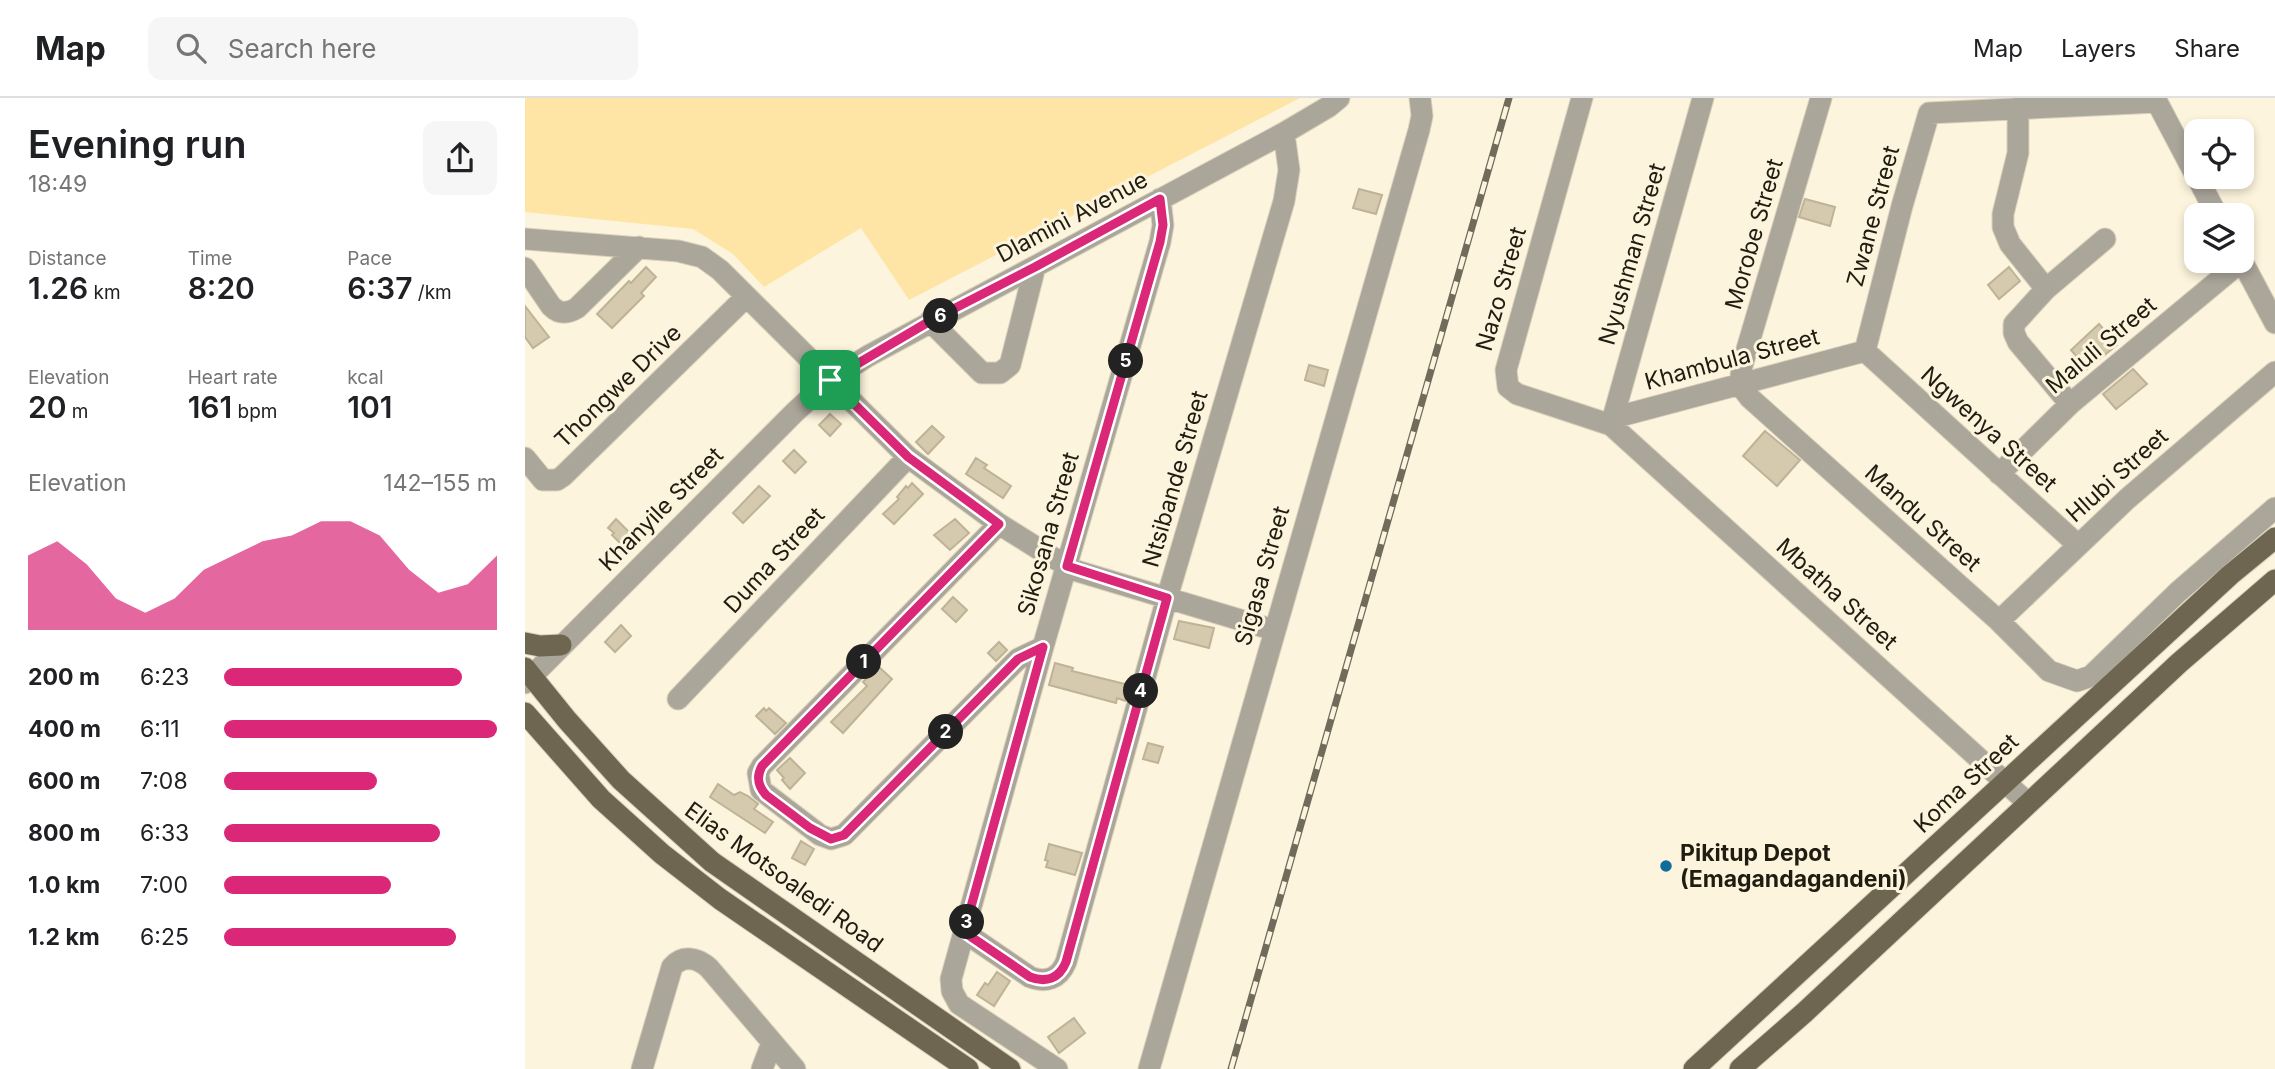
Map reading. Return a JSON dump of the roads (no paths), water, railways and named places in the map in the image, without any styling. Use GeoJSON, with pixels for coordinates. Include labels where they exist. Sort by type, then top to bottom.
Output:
{"type":"FeatureCollection","features":[{"type":"Feature","properties":{"kind":"main road","name":"Koma Street"},"geometry":{"type":"LineString","coordinates":[[1695,1069],[2230,575],[2275,538]]}},
{"type":"Feature","properties":{"kind":"main road"},"geometry":{"type":"LineString","coordinates":[[1740,1069],[1805,1012],[2179,663],[2275,580]]}},
{"type":"Feature","properties":{"kind":"main road"},"geometry":{"type":"LineString","coordinates":[[525,643],[540,646],[561,645]]}},
{"type":"Feature","properties":{"kind":"main road","name":"Elias Motsoaledi Road"},"geometry":{"type":"LineString","coordinates":[[527,676],[621,780],[712,862],[1010,1069]]}},
{"type":"Feature","properties":{"kind":"main road"},"geometry":{"type":"LineString","coordinates":[[525,713],[601,799],[662,854],[701,885],[968,1069]]}},
{"type":"Feature","properties":{"kind":"main road"},"geometry":{"type":"LineString","coordinates":[[525,732],[550,743]]}},
{"type":"Feature","properties":{"kind":"street","name":"Dlamini Avenue"},"geometry":{"type":"LineString","coordinates":[[830,380],[930,321],[1284,133],[1339,98]]}},
{"type":"Feature","properties":{"kind":"street","name":"Sigasa Street"},"geometry":{"type":"LineString","coordinates":[[1149,1069],[1419,130],[1422,116],[1420,98]]}},
{"type":"Feature","properties":{"kind":"street","name":"Nazo Street"},"geometry":{"type":"LineString","coordinates":[[1581,98],[1506,370],[1506,380],[1514,393],[1612,421]]}},
{"type":"Feature","properties":{"kind":"street","name":"Nyushman Street"},"geometry":{"type":"LineString","coordinates":[[1612,421],[1703,98]]}},
{"type":"Feature","properties":{"kind":"street","name":"Morobe Street"},"geometry":{"type":"LineString","coordinates":[[1740,385],[1742,366],[1821,98]]}},
{"type":"Feature","properties":{"kind":"street"},"geometry":{"type":"LineString","coordinates":[[1923,105],[2018,108],[2158,100],[2184,151]]}},
{"type":"Feature","properties":{"kind":"street","name":"Zwane Street"},"geometry":{"type":"LineString","coordinates":[[1865,351],[1902,206],[1923,105]]}},
{"type":"Feature","properties":{"kind":"street"},"geometry":{"type":"LineString","coordinates":[[2018,108],[2018,153],[2003,214],[2003,227],[2010,244],[2046,289]]}},
{"type":"Feature","properties":{"kind":"street","name":"Ntsibande Street"},"geometry":{"type":"LineString","coordinates":[[964,932],[1030,977],[1049,980],[1063,968],[1167,598],[1284,201],[1289,170],[1284,133]]}},
{"type":"Feature","properties":{"kind":"street","name":"Sikosana Street"},"geometry":{"type":"LineString","coordinates":[[1057,1069],[959,1004],[952,991],[951,979],[1160,242],[1163,225],[1160,199]]}},
{"type":"Feature","properties":{"kind":"street"},"geometry":{"type":"LineString","coordinates":[[525,239],[639,247],[678,251],[702,257],[720,270],[745,298],[908,457],[999,524],[1067,566],[1274,630]]}},
{"type":"Feature","properties":{"kind":"street"},"geometry":{"type":"LineString","coordinates":[[2070,404],[2021,346],[2013,329],[2019,316],[2046,289],[2105,239]]}},
{"type":"Feature","properties":{"kind":"street"},"geometry":{"type":"LineString","coordinates":[[525,268],[551,306],[566,313],[577,308],[639,247]]}},
{"type":"Feature","properties":{"kind":"street"},"geometry":{"type":"LineString","coordinates":[[930,321],[982,373],[1000,373],[1010,365],[1035,267]]}},
{"type":"Feature","properties":{"kind":"street","name":"Maluli Street"},"geometry":{"type":"LineString","coordinates":[[1999,474],[2070,404],[2228,273]]}},
{"type":"Feature","properties":{"kind":"street"},"geometry":{"type":"LineString","coordinates":[[2248,273],[2275,323]]}},
{"type":"Feature","properties":{"kind":"street","name":"Thongwe Drive"},"geometry":{"type":"LineString","coordinates":[[525,458],[543,480],[557,481],[745,298]]}},
{"type":"Feature","properties":{"kind":"street","name":"Khambula Street"},"geometry":{"type":"LineString","coordinates":[[1612,421],[1865,351]]}},
{"type":"Feature","properties":{"kind":"street","name":"Ngwenya Street"},"geometry":{"type":"LineString","coordinates":[[1865,351],[2078,545]]}},
{"type":"Feature","properties":{"kind":"street","name":"Hlubi Street"},"geometry":{"type":"LineString","coordinates":[[1999,621],[2127,499],[2275,372]]}},
{"type":"Feature","properties":{"kind":"street","name":"Khanyile Street"},"geometry":{"type":"LineString","coordinates":[[527,676],[830,380]]}},
{"type":"Feature","properties":{"kind":"street","name":"Mandu Street"},"geometry":{"type":"LineString","coordinates":[[1740,385],[1750,398],[1999,621],[2049,671],[2077,681],[2091,676],[2186,585],[2275,508]]}},
{"type":"Feature","properties":{"kind":"street","name":"Mbatha Street"},"geometry":{"type":"LineString","coordinates":[[1612,421],[2028,803]]}},
{"type":"Feature","properties":{"kind":"street","name":"Duma Street"},"geometry":{"type":"LineString","coordinates":[[678,699],[908,457]]}},
{"type":"Feature","properties":{"kind":"street"},"geometry":{"type":"LineString","coordinates":[[999,524],[762,766],[758,773],[761,790],[820,835],[831,839],[844,835],[1018,659],[1043,647]]}},
{"type":"Feature","properties":{"kind":"street"},"geometry":{"type":"LineString","coordinates":[[642,1069],[672,967],[684,959],[703,962],[795,1069]]}},
{"type":"Feature","properties":{"kind":"street"},"geometry":{"type":"LineString","coordinates":[[762,1069],[772,1043]]}},
{"type":"Feature","properties":{"kind":"railway"},"geometry":{"type":"LineString","coordinates":[[1231,1069],[1509,98]]}},
{"type":"Feature","properties":{"kind":"place","name":"Pikitup Depot (Emagandagandeni)"},"geometry":{"type":"Point","coordinates":[1666,866]}}]}
